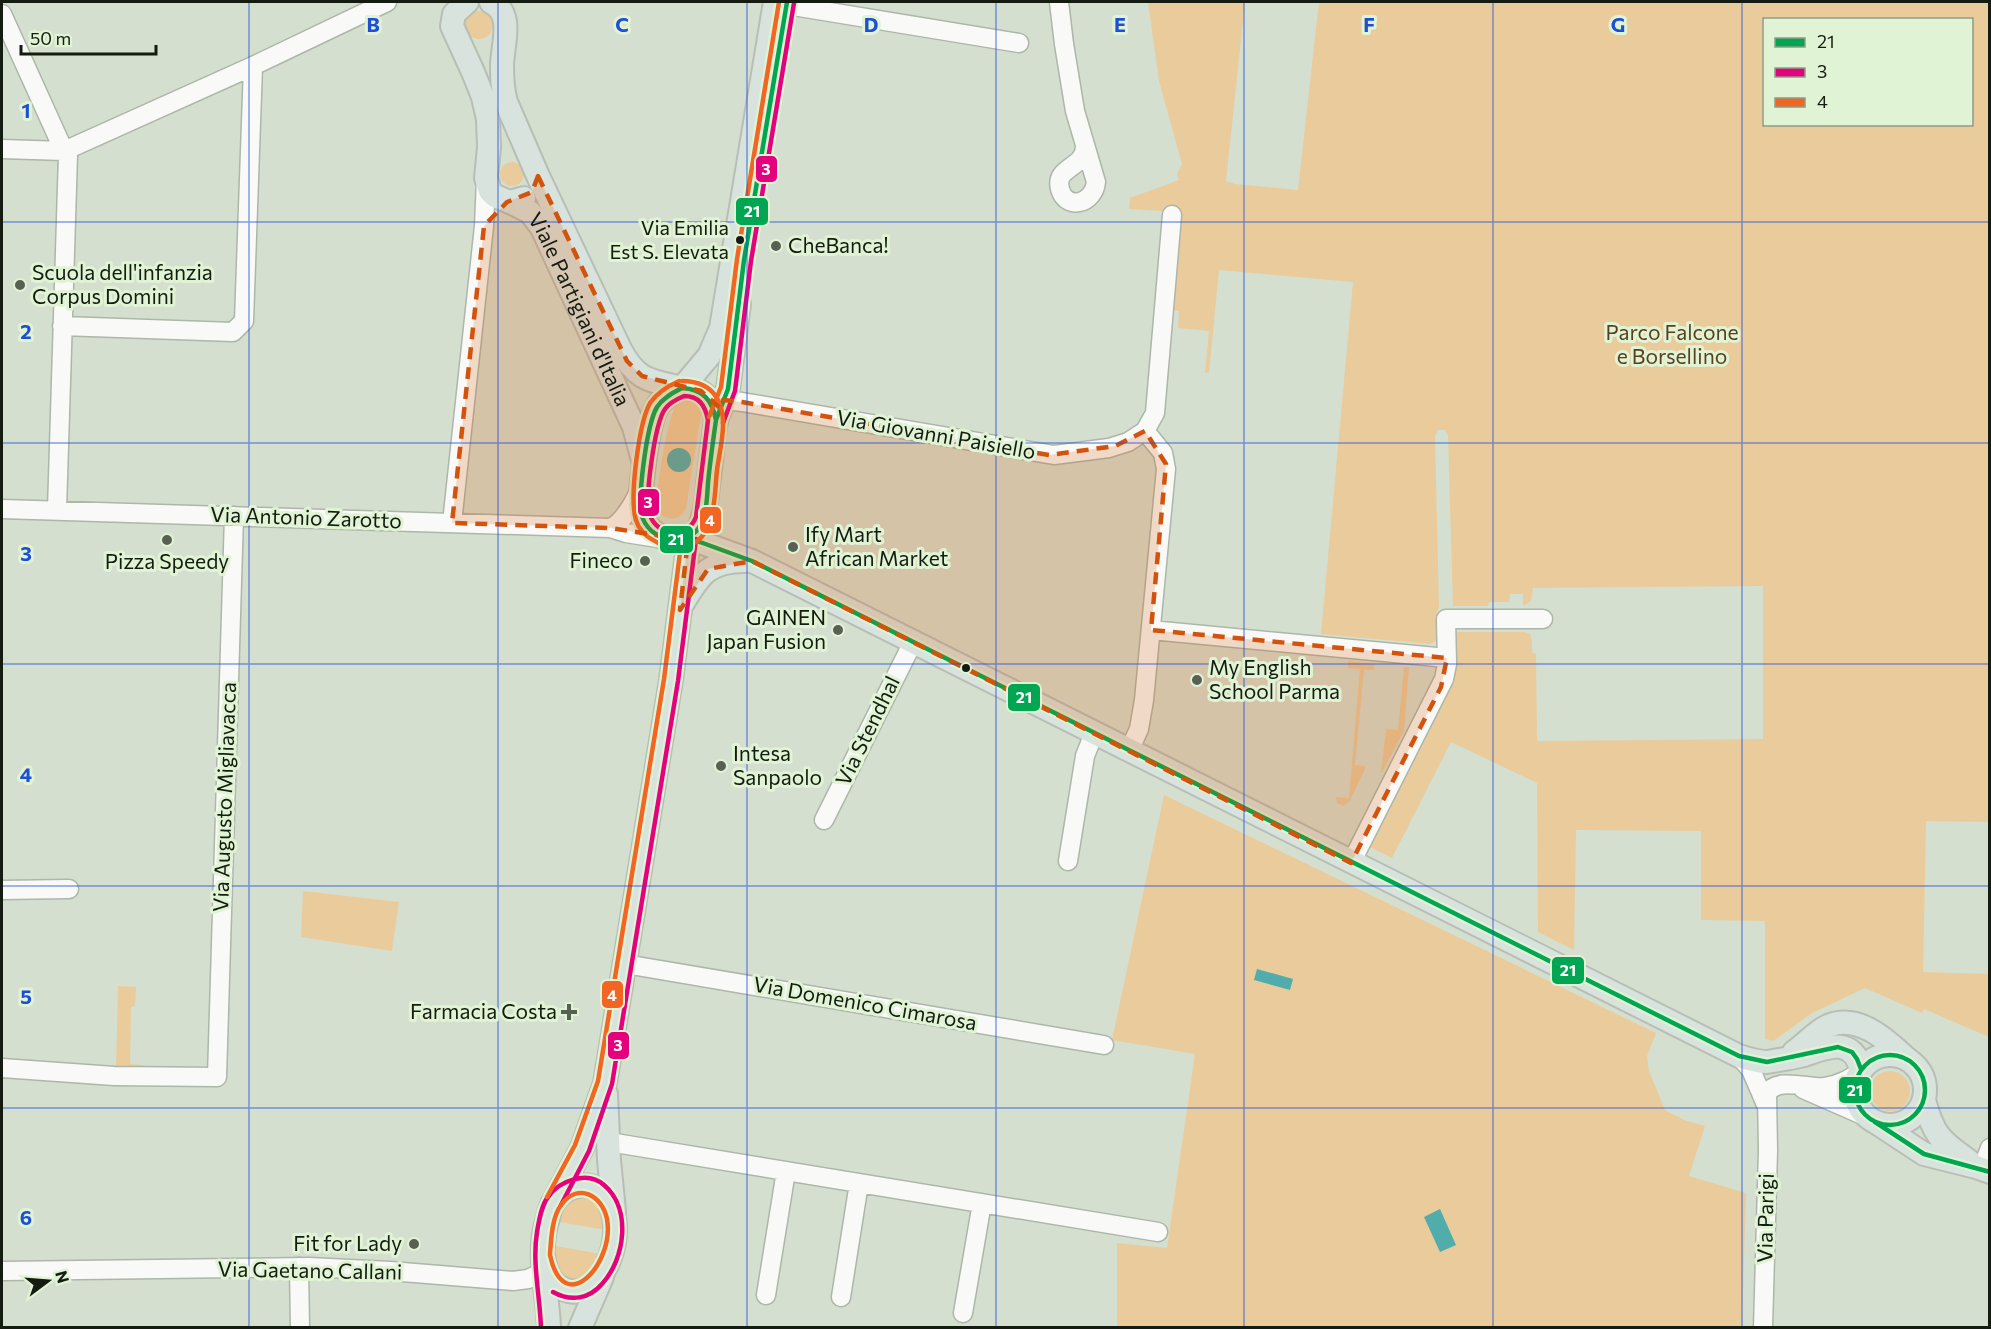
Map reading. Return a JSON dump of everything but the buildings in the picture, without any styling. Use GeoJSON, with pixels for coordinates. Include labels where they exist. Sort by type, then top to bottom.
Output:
{"type":"FeatureCollection","features":[{"type":"Feature","properties":{"kind":"main road"},"geometry":{"type":"LineString","coordinates":[[439,2],[452,26],[483,98],[488,119],[489,147],[486,178]]}},
{"type":"Feature","properties":{"kind":"main road"},"geometry":{"type":"LineString","coordinates":[[452,26],[454,14],[466,2]]}},
{"type":"Feature","properties":{"kind":"main road","name":"Viale Partigiani d'Italia"},"geometry":{"type":"LineString","coordinates":[[491,2],[497,4],[504,13],[506,34],[502,61],[503,91],[513,122],[630,366],[637,373],[652,380],[701,391],[714,407],[720,410]]}},
{"type":"Feature","properties":{"kind":"main road"},"geometry":{"type":"LineString","coordinates":[[781,3],[721,328],[708,356],[682,388],[664,398],[655,409],[643,475],[640,508],[643,519],[651,530],[752,561],[1739,1056],[1764,1062],[1802,1055],[1831,1046],[1841,1046],[1849,1050],[1856,1058],[1861,1071]]}},
{"type":"Feature","properties":{"kind":"main road"},"geometry":{"type":"LineString","coordinates":[[679,539],[700,527],[706,508],[720,410],[728,388],[781,3]]}},
{"type":"Feature","properties":{"kind":"main road","name":"Viale Partigiani d'Italia"},"geometry":{"type":"LineString","coordinates":[[509,202],[524,199],[532,192],[536,187],[538,176]]}},
{"type":"Feature","properties":{"kind":"main road","name":"Viale Partigiani d'Italia"},"geometry":{"type":"LineString","coordinates":[[486,178],[489,191],[530,212],[542,228],[634,427],[643,475]]}},
{"type":"Feature","properties":{"kind":"main road"},"geometry":{"type":"LineString","coordinates":[[706,508],[721,536],[752,561]]}},
{"type":"Feature","properties":{"kind":"main road"},"geometry":{"type":"LineString","coordinates":[[549,1328],[544,1263],[545,1226],[554,1201],[582,1148],[605,1083],[671,680],[680,610],[679,539]]}},
{"type":"Feature","properties":{"kind":"main road"},"geometry":{"type":"LineString","coordinates":[[680,610],[692,588],[708,569],[720,563],[752,561]]}},
{"type":"Feature","properties":{"kind":"main road"},"geometry":{"type":"LineString","coordinates":[[1782,1059],[1817,1033],[1838,1023],[1851,1023],[1864,1027],[1894,1047],[1918,1068],[1923,1077],[1924,1100],[1936,1134],[1947,1146],[1984,1164]]}},
{"type":"Feature","properties":{"kind":"main road"},"geometry":{"type":"LineString","coordinates":[[1907,1059],[1896,1055],[1871,1060],[1856,1081],[1856,1096],[1860,1108],[1871,1119],[1924,1154],[1984,1164]]}},
{"type":"Feature","properties":{"kind":"main road"},"geometry":{"type":"LineString","coordinates":[[580,1328],[607,1266],[615,1239],[605,1083]]}},
{"type":"Feature","properties":{"kind":"main road"},"geometry":{"type":"LineString","coordinates":[[1871,1119],[1889,1125],[1903,1123],[1915,1114],[1924,1100]]}},
{"type":"Feature","properties":{"kind":"main road"},"geometry":{"type":"LineString","coordinates":[[554,1201],[578,1185],[587,1185],[604,1194],[614,1212]]}},
{"type":"Feature","properties":{"kind":"main road"},"geometry":{"type":"LineString","coordinates":[[544,1263],[547,1275],[556,1286],[570,1292],[581,1291],[591,1286],[607,1266]]}},
{"type":"Feature","properties":{"kind":"street"},"geometry":{"type":"LineString","coordinates":[[2,149],[64,151],[253,66],[387,2]]}},
{"type":"Feature","properties":{"kind":"street"},"geometry":{"type":"LineString","coordinates":[[506,34],[510,2]]}},
{"type":"Feature","properties":{"kind":"street"},"geometry":{"type":"LineString","coordinates":[[1059,2],[1071,89],[1085,146]]}},
{"type":"Feature","properties":{"kind":"street"},"geometry":{"type":"LineString","coordinates":[[781,3],[1019,43]]}},
{"type":"Feature","properties":{"kind":"street"},"geometry":{"type":"LineString","coordinates":[[2,14],[64,151],[68,154],[57,510]]}},
{"type":"Feature","properties":{"kind":"street"},"geometry":{"type":"LineString","coordinates":[[62,326],[232,332],[244,321],[253,66]]}},
{"type":"Feature","properties":{"kind":"street"},"geometry":{"type":"LineString","coordinates":[[452,523],[484,226],[486,178]]}},
{"type":"Feature","properties":{"kind":"street"},"geometry":{"type":"LineString","coordinates":[[484,226],[509,202]]}},
{"type":"Feature","properties":{"kind":"street"},"geometry":{"type":"LineString","coordinates":[[1129,751],[1143,713],[1166,464],[1160,449],[1145,431],[1152,421],[1157,405],[1172,215]]}},
{"type":"Feature","properties":{"kind":"street","name":"Via Giovanni Paisiello"},"geometry":{"type":"LineString","coordinates":[[720,410],[1049,455],[1115,446],[1128,442],[1145,431]]}},
{"type":"Feature","properties":{"kind":"street"},"geometry":{"type":"LineString","coordinates":[[610,528],[616,525],[636,499],[643,475]]}},
{"type":"Feature","properties":{"kind":"street","name":"Via Antonio Zarotto"},"geometry":{"type":"LineString","coordinates":[[2,508],[610,528],[626,533],[679,539]]}},
{"type":"Feature","properties":{"kind":"street","name":"Via Augusto Migliavacca"},"geometry":{"type":"LineString","coordinates":[[2,1068],[114,1076],[217,1077],[234,516]]}},
{"type":"Feature","properties":{"kind":"street"},"geometry":{"type":"LineString","coordinates":[[1351,863],[1443,683],[1447,658],[1446,619],[1543,619]]}},
{"type":"Feature","properties":{"kind":"street"},"geometry":{"type":"LineString","coordinates":[[1151,630],[1447,658]]}},
{"type":"Feature","properties":{"kind":"street","name":"Via Stendhal"},"geometry":{"type":"LineString","coordinates":[[824,820],[913,642]]}},
{"type":"Feature","properties":{"kind":"street"},"geometry":{"type":"LineString","coordinates":[[1068,861],[1085,756],[1094,733]]}},
{"type":"Feature","properties":{"kind":"street"},"geometry":{"type":"LineString","coordinates":[[2,890],[69,889]]}},
{"type":"Feature","properties":{"kind":"street","name":"Via Domenico Cimarosa"},"geometry":{"type":"LineString","coordinates":[[625,964],[1104,1045]]}},
{"type":"Feature","properties":{"kind":"street","name":"Via Parigi"},"geometry":{"type":"LineString","coordinates":[[1739,1056],[1751,1070],[1768,1108]]}},
{"type":"Feature","properties":{"kind":"street","name":"Via Parigi"},"geometry":{"type":"LineString","coordinates":[[1763,1328],[1769,1090],[1783,1084],[1824,1088],[1843,1083],[1861,1071]]}},
{"type":"Feature","properties":{"kind":"street"},"geometry":{"type":"LineString","coordinates":[[1796,1086],[1871,1119]]}},
{"type":"Feature","properties":{"kind":"street"},"geometry":{"type":"LineString","coordinates":[[609,1142],[1158,1232]]}},
{"type":"Feature","properties":{"kind":"street"},"geometry":{"type":"LineString","coordinates":[[766,1295],[786,1171]]}},
{"type":"Feature","properties":{"kind":"street"},"geometry":{"type":"LineString","coordinates":[[841,1297],[859,1183]]}},
{"type":"Feature","properties":{"kind":"street"},"geometry":{"type":"LineString","coordinates":[[963,1313],[982,1203]]}},
{"type":"Feature","properties":{"kind":"street","name":"Via Gaetano Callani"},"geometry":{"type":"LineString","coordinates":[[2,1271],[299,1268],[390,1271],[513,1281],[528,1279],[544,1263]]}},
{"type":"Feature","properties":{"kind":"street"},"geometry":{"type":"LineString","coordinates":[[299,1268],[300,1328]]}},
{"type":"Feature","properties":{"kind":"highlighted area"},"geometry":{"type":"Polygon","coordinates":[[[538,176],[627,361],[642,376],[701,391],[720,408],[723,400],[742,402],[1049,455],[1115,446],[1145,431],[1166,464],[1151,630],[1447,658],[1447,664],[1441,687],[1351,863],[752,561],[708,569],[680,610],[688,540],[610,528],[452,523],[484,226],[507,202],[532,192],[538,176]]]}},
{"type":"Feature","properties":{"kind":"green space","name":"Parco Falcone e Borsellino"},"geometry":{"type":"Polygon","coordinates":[[[1148,2],[1245,2],[1226,181],[1235,184],[1298,190],[1319,2],[1989,2],[1989,822],[1926,821],[1923,972],[1989,974],[1989,1037],[1924,1009],[1922,1013],[1865,988],[1812,1013],[1773,1041],[1765,1039],[1765,921],[1701,920],[1701,831],[1576,830],[1574,950],[1538,932],[1537,783],[1451,742],[1392,858],[1370,847],[1452,684],[1456,668],[1456,632],[1525,632],[1530,634],[1532,653],[1536,654],[1537,741],[1763,739],[1763,586],[1533,588],[1531,601],[1523,606],[1523,594],[1510,594],[1509,602],[1489,602],[1488,606],[1453,606],[1448,435],[1445,430],[1438,430],[1435,436],[1438,640],[1430,644],[1321,634],[1353,282],[1219,270],[1209,372],[1205,373],[1209,331],[1178,328],[1179,311],[1171,310],[1180,212],[1129,209],[1130,198],[1179,180],[1177,174],[1182,164],[1159,81],[1148,2]]]}},
{"type":"Feature","properties":{"kind":"green space"},"geometry":{"type":"Polygon","coordinates":[[[479,11],[489,15],[493,25],[489,35],[479,39],[469,35],[465,25],[469,15],[479,11]]]}},
{"type":"Feature","properties":{"kind":"green space"},"geometry":{"type":"Polygon","coordinates":[[[512,162],[521,165],[524,174],[521,183],[512,186],[503,183],[500,174],[503,165],[512,162]]]}},
{"type":"Feature","properties":{"kind":"green space"},"geometry":{"type":"Polygon","coordinates":[[[688,401],[697,406],[701,414],[686,509],[678,517],[668,518],[660,514],[657,508],[659,480],[674,410],[677,403],[688,401]]]}},
{"type":"Feature","properties":{"kind":"green space"},"geometry":{"type":"Polygon","coordinates":[[[1348,661],[1375,664],[1374,670],[1364,670],[1355,765],[1365,766],[1365,769],[1349,802],[1343,806],[1337,803],[1336,797],[1349,798],[1360,669],[1348,668],[1348,661]]]}},
{"type":"Feature","properties":{"kind":"green space"},"geometry":{"type":"Polygon","coordinates":[[[1404,667],[1409,667],[1404,731],[1381,774],[1386,729],[1398,730],[1404,667]]]}},
{"type":"Feature","properties":{"kind":"green space"},"geometry":{"type":"Polygon","coordinates":[[[1164,795],[1656,1033],[1647,1056],[1649,1071],[1665,1110],[1684,1120],[1705,1126],[1689,1176],[1746,1193],[1742,1327],[1117,1327],[1117,1243],[1167,1248],[1195,1054],[1112,1040],[1164,795]]]}},
{"type":"Feature","properties":{"kind":"green space"},"geometry":{"type":"Polygon","coordinates":[[[303,891],[399,902],[392,951],[301,937],[303,891]]]}},
{"type":"Feature","properties":{"kind":"green space"},"geometry":{"type":"Polygon","coordinates":[[[118,986],[136,987],[135,1006],[131,1007],[130,1064],[143,1065],[143,1068],[116,1068],[118,986]]]}},
{"type":"Feature","properties":{"kind":"green space"},"geometry":{"type":"Polygon","coordinates":[[[1890,1071],[1898,1072],[1904,1077],[1909,1083],[1909,1099],[1904,1105],[1898,1110],[1890,1111],[1882,1110],[1876,1105],[1871,1099],[1870,1091],[1871,1083],[1876,1077],[1882,1072],[1890,1071]]]}},
{"type":"Feature","properties":{"kind":"green space"},"geometry":{"type":"Polygon","coordinates":[[[576,1192],[599,1200],[606,1230],[554,1221],[576,1192]]]}},
{"type":"Feature","properties":{"kind":"green space"},"geometry":{"type":"Polygon","coordinates":[[[550,1245],[601,1254],[597,1264],[582,1282],[559,1278],[550,1245]]]}},
{"type":"Feature","properties":{"kind":"water"},"geometry":{"type":"Polygon","coordinates":[[[679,448],[687,452],[691,460],[687,468],[679,472],[671,468],[667,460],[671,452],[679,448]]]}},
{"type":"Feature","properties":{"kind":"water"},"geometry":{"type":"Polygon","coordinates":[[[1257,969],[1293,979],[1290,990],[1254,980],[1257,969]]]}},
{"type":"Feature","properties":{"kind":"water"},"geometry":{"type":"Polygon","coordinates":[[[1440,1209],[1456,1245],[1440,1252],[1424,1217],[1440,1209]]]}},
{"type":"Feature","properties":{"kind":"transit line","name":"4"},"geometry":{"type":"LineString","coordinates":[[709,417],[721,387],[737,259],[779,2]]}},
{"type":"Feature","properties":{"kind":"transit line","name":"21"},"geometry":{"type":"LineString","coordinates":[[716,420],[728,389],[744,260],[787,2]]}},
{"type":"Feature","properties":{"kind":"transit line","name":"3"},"geometry":{"type":"LineString","coordinates":[[723,423],[735,391],[751,261],[794,3]]}},
{"type":"Feature","properties":{"kind":"transit line","name":"4"},"geometry":{"type":"LineString","coordinates":[[679,381],[656,396],[650,403],[642,427],[634,479],[634,509],[638,526],[642,532],[660,544],[675,548],[694,543],[708,527],[714,504],[723,424],[721,406],[714,394],[702,385],[682,381]]}},
{"type":"Feature","properties":{"kind":"transit line","name":"21"},"geometry":{"type":"LineString","coordinates":[[682,388],[701,393],[709,401],[716,420],[703,519],[696,532],[689,537],[672,540],[655,533],[643,519],[642,481],[653,416],[662,401],[682,388]]}},
{"type":"Feature","properties":{"kind":"transit line","name":"3"},"geometry":{"type":"LineString","coordinates":[[684,396],[700,402],[708,420],[696,517],[686,529],[672,533],[659,527],[650,515],[649,478],[661,417],[669,405],[684,396]]}},
{"type":"Feature","properties":{"kind":"transit line","name":"4"},"geometry":{"type":"LineString","coordinates":[[547,1197],[575,1145],[598,1081],[664,679],[682,537]]}},
{"type":"Feature","properties":{"kind":"transit line","name":"21"},"geometry":{"type":"LineString","coordinates":[[689,538],[752,561],[1739,1056],[1767,1062],[1838,1047],[1852,1052],[1861,1069]]}},
{"type":"Feature","properties":{"kind":"transit line","name":"3"},"geometry":{"type":"LineString","coordinates":[[561,1205],[589,1151],[612,1084],[678,681],[696,539]]}},
{"type":"Feature","properties":{"kind":"transit line","name":"21"},"geometry":{"type":"LineString","coordinates":[[1890,1055],[1903,1058],[1915,1065],[1922,1077],[1925,1090],[1922,1103],[1915,1115],[1903,1122],[1890,1125],[1877,1122],[1865,1115],[1858,1103],[1855,1090],[1858,1077],[1865,1065],[1877,1058],[1890,1055]]}},
{"type":"Feature","properties":{"kind":"transit line","name":"21"},"geometry":{"type":"LineString","coordinates":[[1875,1122],[1924,1154],[1990,1172]]}},
{"type":"Feature","properties":{"kind":"transit line","name":"3"},"geometry":{"type":"LineString","coordinates":[[541,1328],[535,1256],[541,1214],[548,1197],[559,1186],[574,1179],[590,1178],[604,1185],[613,1195],[619,1207],[622,1234],[616,1261],[602,1284],[586,1296],[573,1298],[553,1292]]}},
{"type":"Feature","properties":{"kind":"transit line","name":"4"},"geometry":{"type":"LineString","coordinates":[[550,1254],[554,1222],[561,1205],[575,1194],[588,1194],[595,1198],[600,1203],[607,1219],[607,1236],[596,1267],[587,1278],[576,1284],[566,1283],[557,1274],[550,1255]]}},
{"type":"Feature","properties":{"kind":"place","name":"Via Emilia Est S. Elevata"},"geometry":{"type":"Point","coordinates":[740,240]}},
{"type":"Feature","properties":{"kind":"place","name":"CheBanca!"},"geometry":{"type":"Point","coordinates":[776,246]}},
{"type":"Feature","properties":{"kind":"place","name":"Scuola dell'infanzia Corpus Domini"},"geometry":{"type":"Point","coordinates":[20,285]}},
{"type":"Feature","properties":{"kind":"place","name":"Pizza Speedy"},"geometry":{"type":"Point","coordinates":[167,540]}},
{"type":"Feature","properties":{"kind":"place","name":"Ify Mart African Market"},"geometry":{"type":"Point","coordinates":[793,547]}},
{"type":"Feature","properties":{"kind":"place","name":"Fineco"},"geometry":{"type":"Point","coordinates":[645,561]}},
{"type":"Feature","properties":{"kind":"place","name":"GAINEN Japan Fusion"},"geometry":{"type":"Point","coordinates":[838,630]}},
{"type":"Feature","properties":{"kind":"place","name":"My English School Parma"},"geometry":{"type":"Point","coordinates":[1197,680]}},
{"type":"Feature","properties":{"kind":"place","name":"Intesa Sanpaolo"},"geometry":{"type":"Point","coordinates":[721,766]}},
{"type":"Feature","properties":{"kind":"place","name":"Farmacia Costa"},"geometry":{"type":"Point","coordinates":[569,1012]}},
{"type":"Feature","properties":{"kind":"place","name":"Fit for Lady"},"geometry":{"type":"Point","coordinates":[414,1244]}}]}
